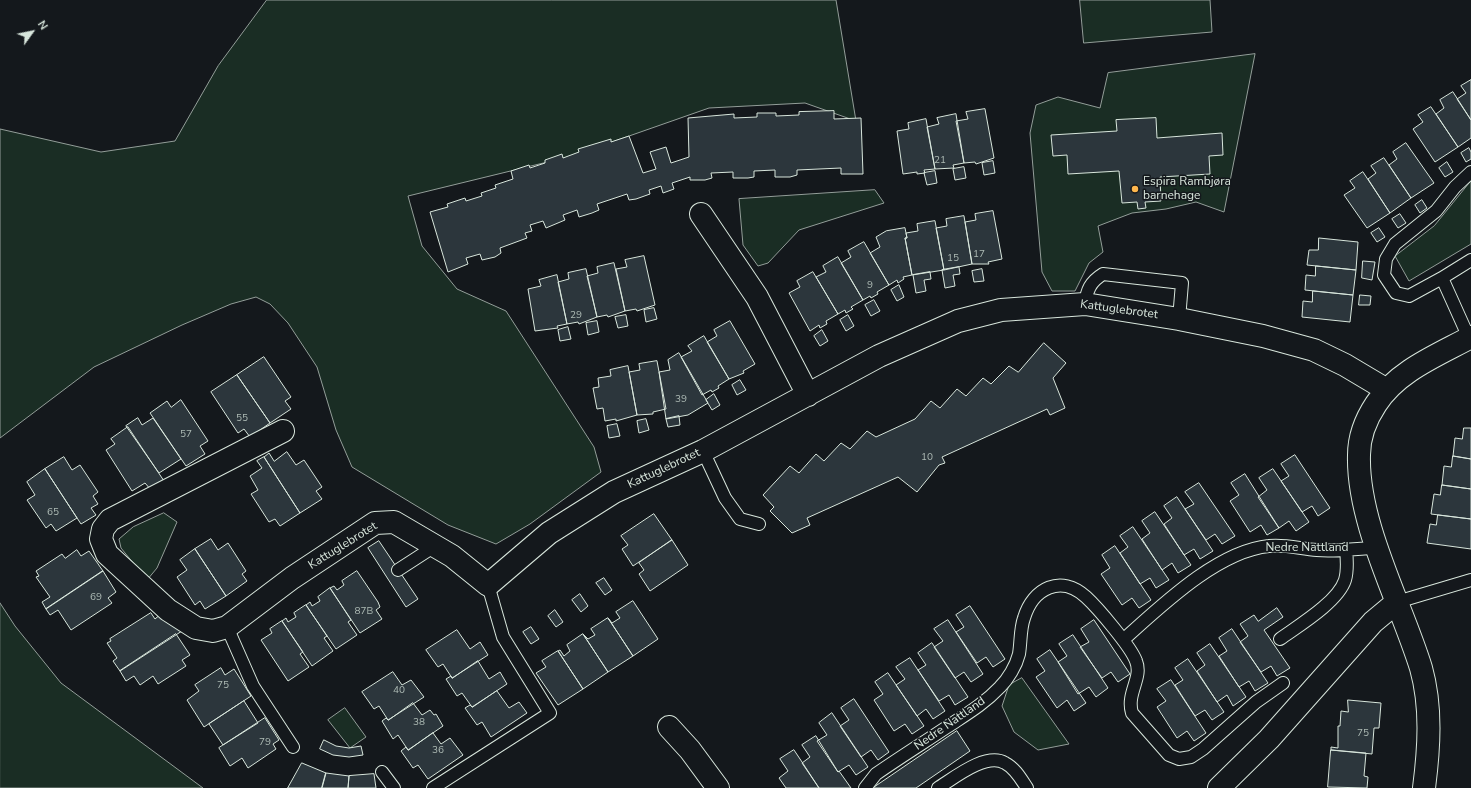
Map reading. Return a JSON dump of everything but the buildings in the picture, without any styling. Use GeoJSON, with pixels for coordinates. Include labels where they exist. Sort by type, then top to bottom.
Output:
{"type":"FeatureCollection","features":[{"type":"Feature","properties":{"kind":"street"},"geometry":{"type":"LineString","coordinates":[[702,214],[757,297],[808,396]]}},
{"type":"Feature","properties":{"kind":"street","name":"Kattuglebrotet"},"geometry":{"type":"LineString","coordinates":[[283,431],[110,520],[103,528],[101,539],[107,554],[168,610],[196,628],[213,631],[227,627],[292,578],[375,523],[394,522],[452,556],[488,585],[549,533],[614,492],[703,451],[808,396],[879,356],[958,321],[1001,310],[1085,304],[1179,319],[1264,336],[1314,350],[1345,365],[1387,390]]}},
{"type":"Feature","properties":{"kind":"street"},"geometry":{"type":"LineString","coordinates":[[1424,788],[1428,756],[1428,705],[1421,669],[1365,509],[1360,481],[1359,454],[1364,428],[1376,403],[1387,390],[1412,370],[1470,337]]}},
{"type":"Feature","properties":{"kind":"street"},"geometry":{"type":"LineString","coordinates":[[1219,788],[1268,739],[1373,622],[1397,602]]}},
{"type":"Feature","properties":{"kind":"street"},"geometry":{"type":"LineString","coordinates":[[669,727],[690,750],[718,788]]}},
{"type":"Feature","properties":{"kind":"lane"},"geometry":{"type":"LineString","coordinates":[[1471,172],[1455,187],[1436,211],[1395,244],[1386,259],[1384,275],[1396,293],[1410,296],[1471,260]]}},
{"type":"Feature","properties":{"kind":"lane"},"geometry":{"type":"LineString","coordinates":[[1085,304],[1087,291],[1093,281],[1102,274],[1182,284],[1179,319]]}},
{"type":"Feature","properties":{"kind":"lane"},"geometry":{"type":"LineString","coordinates":[[1442,278],[1470,337]]}},
{"type":"Feature","properties":{"kind":"lane"},"geometry":{"type":"LineString","coordinates":[[703,451],[725,498],[740,518],[759,524]]}},
{"type":"Feature","properties":{"kind":"lane"},"geometry":{"type":"LineString","coordinates":[[398,570],[435,546]]}},
{"type":"Feature","properties":{"kind":"lane","name":"Nedre Nattland"},"geometry":{"type":"LineString","coordinates":[[1123,640],[1179,592],[1228,559],[1247,551],[1269,546],[1318,550],[1378,548]]}},
{"type":"Feature","properties":{"kind":"lane"},"geometry":{"type":"LineString","coordinates":[[1280,638],[1316,614],[1336,594],[1344,582],[1347,568],[1346,549]]}},
{"type":"Feature","properties":{"kind":"lane"},"geometry":{"type":"LineString","coordinates":[[1397,602],[1471,580]]}},
{"type":"Feature","properties":{"kind":"lane"},"geometry":{"type":"LineString","coordinates":[[433,788],[550,713],[503,637],[488,585]]}},
{"type":"Feature","properties":{"kind":"lane","name":"Nedre Nattland"},"geometry":{"type":"LineString","coordinates":[[865,788],[876,774],[980,705],[1000,687],[1014,668],[1019,654],[1024,618],[1028,607],[1041,592],[1052,586],[1066,585],[1080,591],[1092,602],[1123,640],[1136,660],[1138,672],[1130,697],[1132,713],[1169,755],[1179,759],[1191,757],[1203,749],[1256,702],[1283,683]]}},
{"type":"Feature","properties":{"kind":"lane"},"geometry":{"type":"LineString","coordinates":[[227,627],[253,686],[294,747]]}},
{"type":"Feature","properties":{"kind":"lane"},"geometry":{"type":"LineString","coordinates":[[938,788],[979,763],[991,760],[1004,762],[1016,772],[1027,788]]}},
{"type":"Feature","properties":{"kind":"lane"},"geometry":{"type":"LineString","coordinates":[[382,772],[394,788]]}},
{"type":"Feature","properties":{"kind":"green space"},"geometry":{"type":"Polygon","coordinates":[[[267,0],[836,0],[856,121],[805,103],[709,108],[572,156],[408,196],[422,246],[457,289],[506,311],[594,447],[601,472],[530,524],[496,544],[448,525],[352,467],[336,430],[317,367],[288,323],[270,304],[256,297],[231,304],[182,325],[94,367],[0,438],[0,129],[101,152],[175,141],[218,66],[267,0]]]}},
{"type":"Feature","properties":{"kind":"green space"},"geometry":{"type":"Polygon","coordinates":[[[1080,0],[1210,0],[1212,32],[1084,43],[1080,0]]]}},
{"type":"Feature","properties":{"kind":"green space"},"geometry":{"type":"Polygon","coordinates":[[[1255,54],[1224,212],[1196,202],[1166,209],[1132,213],[1098,226],[1103,252],[1089,263],[1075,291],[1052,291],[1042,272],[1030,133],[1036,105],[1058,97],[1100,108],[1108,73],[1255,54]]]}},
{"type":"Feature","properties":{"kind":"green space"},"geometry":{"type":"Polygon","coordinates":[[[1471,181],[1471,244],[1409,281],[1395,256],[1434,226],[1471,181]]]}},
{"type":"Feature","properties":{"kind":"green space"},"geometry":{"type":"Polygon","coordinates":[[[875,190],[884,203],[799,230],[768,263],[758,266],[743,245],[739,199],[875,190]]]}},
{"type":"Feature","properties":{"kind":"green space"},"geometry":{"type":"Polygon","coordinates":[[[164,513],[177,522],[157,568],[147,580],[121,548],[119,539],[133,527],[164,513]]]}},
{"type":"Feature","properties":{"kind":"green space"},"geometry":{"type":"Polygon","coordinates":[[[0,603],[15,626],[61,683],[203,788],[0,788],[0,603]]]}},
{"type":"Feature","properties":{"kind":"green space"},"geometry":{"type":"Polygon","coordinates":[[[1022,678],[1069,744],[1038,750],[1014,732],[1002,706],[1009,685],[1022,678]]]}},
{"type":"Feature","properties":{"kind":"green space"},"geometry":{"type":"Polygon","coordinates":[[[345,708],[366,737],[350,748],[328,720],[345,708]]]}},
{"type":"Feature","properties":{"kind":"place","name":"Espira Rambjøra barnehage"},"geometry":{"type":"Point","coordinates":[1135,189]}}]}
